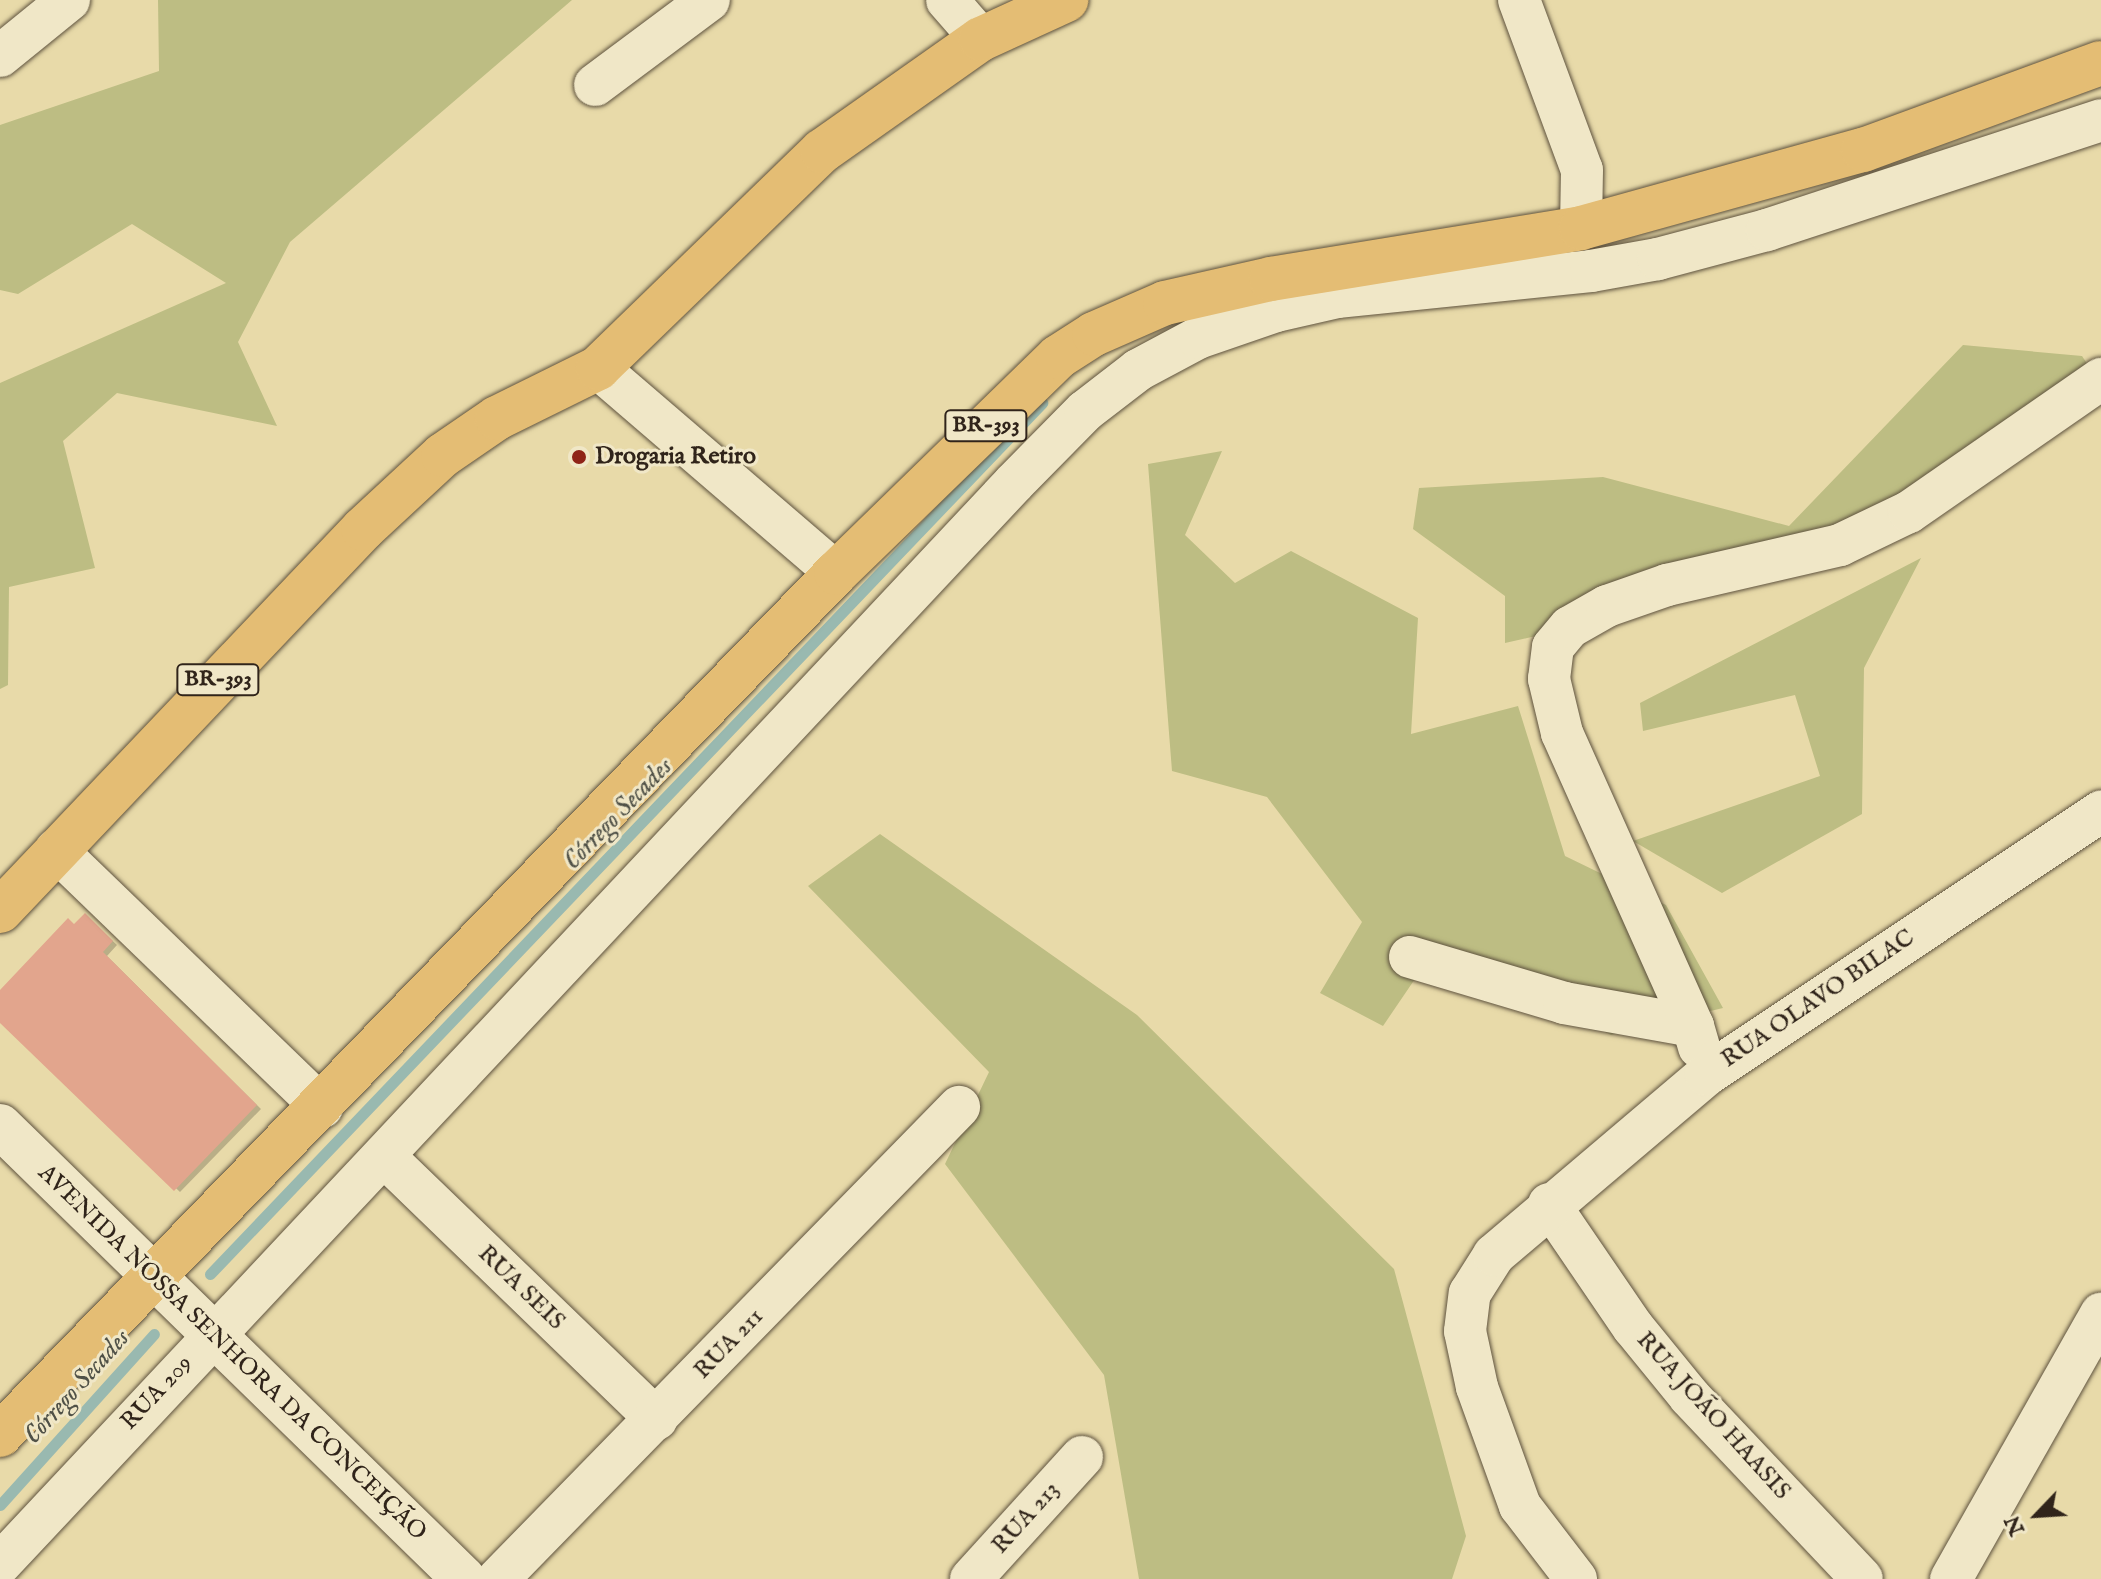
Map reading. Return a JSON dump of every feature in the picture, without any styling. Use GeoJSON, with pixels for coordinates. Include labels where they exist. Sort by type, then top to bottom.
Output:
{"type":"FeatureCollection","features":[{"type":"Feature","properties":{"kind":"main road","name":"BR-393"},"geometry":{"type":"LineString","coordinates":[[6,891],[56,850],[363,529],[443,455],[497,418],[598,368],[822,151],[981,39],[1066,0]]}},
{"type":"Feature","properties":{"kind":"main road","name":"BR-393"},"geometry":{"type":"LineString","coordinates":[[0,1435],[161,1282],[322,1107],[836,573],[1058,357],[1094,334],[1165,303],[1271,279],[1581,228],[1863,150],[2101,63]]}},
{"type":"Feature","properties":{"kind":"street"},"geometry":{"type":"LineString","coordinates":[[595,85],[709,0]]}},
{"type":"Feature","properties":{"kind":"street"},"geometry":{"type":"LineString","coordinates":[[947,0],[981,39]]}},
{"type":"Feature","properties":{"kind":"street"},"geometry":{"type":"LineString","coordinates":[[1519,0],[1582,170],[1581,228]]}},
{"type":"Feature","properties":{"kind":"street"},"geometry":{"type":"LineString","coordinates":[[0,56],[49,6]]}},
{"type":"Feature","properties":{"kind":"street","name":"RUA 209"},"geometry":{"type":"LineString","coordinates":[[0,1564],[207,1326],[386,1158],[1014,483],[1085,411],[1138,370],[1198,338],[1276,311],[1337,297],[1591,271],[1658,259],[1767,230],[2101,120]]}},
{"type":"Feature","properties":{"kind":"street"},"geometry":{"type":"LineString","coordinates":[[598,368],[836,573]]}},
{"type":"Feature","properties":{"kind":"street"},"geometry":{"type":"LineString","coordinates":[[1706,1075],[1693,1026],[1562,733],[1549,679],[1553,647],[1570,627],[1607,606],[1667,585],[1840,545],[1895,519],[2101,379]]}},
{"type":"Feature","properties":{"kind":"street","name":"RUA OLAVO BILAC"},"geometry":{"type":"LineString","coordinates":[[1576,1579],[1520,1506],[1498,1458],[1465,1331],[1470,1293],[1494,1255],[1549,1204],[1706,1075],[2101,812]]}},
{"type":"Feature","properties":{"kind":"street"},"geometry":{"type":"LineString","coordinates":[[56,850],[322,1107]]}},
{"type":"Feature","properties":{"kind":"street"},"geometry":{"type":"LineString","coordinates":[[1410,957],[1564,1003],[1693,1026]]}},
{"type":"Feature","properties":{"kind":"street","name":"RUA 211"},"geometry":{"type":"LineString","coordinates":[[498,1579],[959,1107]]}},
{"type":"Feature","properties":{"kind":"street","name":"AVENIDA NOSSA SENHORA DA CONCEIÇÃO"},"geometry":{"type":"LineString","coordinates":[[0,1126],[464,1579]]}},
{"type":"Feature","properties":{"kind":"street","name":"RUA SEIS"},"geometry":{"type":"LineString","coordinates":[[386,1158],[656,1419]]}},
{"type":"Feature","properties":{"kind":"street","name":"RUA JOÃO HAASIS"},"geometry":{"type":"LineString","coordinates":[[1549,1204],[1633,1327],[1690,1397],[1862,1579]]}},
{"type":"Feature","properties":{"kind":"street"},"geometry":{"type":"LineString","coordinates":[[1951,1579],[2101,1314]]}},
{"type":"Feature","properties":{"kind":"street","name":"RUA 213"},"geometry":{"type":"LineString","coordinates":[[971,1579],[1082,1457]]}},
{"type":"Feature","properties":{"kind":"green space"},"geometry":{"type":"Polygon","coordinates":[[[158,0],[572,0],[290,242],[238,342],[277,426],[117,393],[63,441],[95,568],[9,587],[8,685],[0,689],[0,383],[226,283],[132,224],[18,294],[0,290],[0,125],[159,71],[158,0]]]}},
{"type":"Feature","properties":{"kind":"green space"},"geometry":{"type":"Polygon","coordinates":[[[1963,345],[2082,356],[2096,377],[1898,515],[1753,586],[1505,643],[1505,596],[1413,529],[1419,488],[1603,477],[1789,526],[1963,345]]]}},
{"type":"Feature","properties":{"kind":"green space"},"geometry":{"type":"Polygon","coordinates":[[[1222,451],[1185,535],[1235,583],[1291,551],[1418,618],[1411,734],[1518,706],[1565,856],[1666,905],[1723,1008],[1611,1035],[1436,948],[1383,1026],[1320,993],[1362,922],[1267,797],[1172,771],[1148,464],[1222,451]]]}},
{"type":"Feature","properties":{"kind":"green space"},"geometry":{"type":"Polygon","coordinates":[[[1921,558],[1864,668],[1862,814],[1722,893],[1633,841],[1820,776],[1795,695],[1643,731],[1640,703],[1921,558]]]}},
{"type":"Feature","properties":{"kind":"green space"},"geometry":{"type":"Polygon","coordinates":[[[880,834],[1137,1015],[1394,1269],[1466,1536],[1452,1579],[1139,1579],[1104,1375],[945,1164],[989,1072],[808,886],[880,834]]]}},
{"type":"Feature","properties":{"kind":"building"},"geometry":{"type":"Polygon","coordinates":[[[85,913],[113,941],[103,952],[257,1105],[174,1191],[0,1023],[0,990],[68,918],[74,924],[85,913]]]}},
{"type":"Feature","properties":{"kind":"waterway","name":"Córrego Secades"},"geometry":{"type":"LineString","coordinates":[[210,1274],[1042,403]]}},
{"type":"Feature","properties":{"kind":"waterway","name":"Córrego Secades"},"geometry":{"type":"LineString","coordinates":[[0,1505],[154,1334]]}},
{"type":"Feature","properties":{"kind":"place","name":"Drogaria Retiro"},"geometry":{"type":"Point","coordinates":[579,457]}}]}
